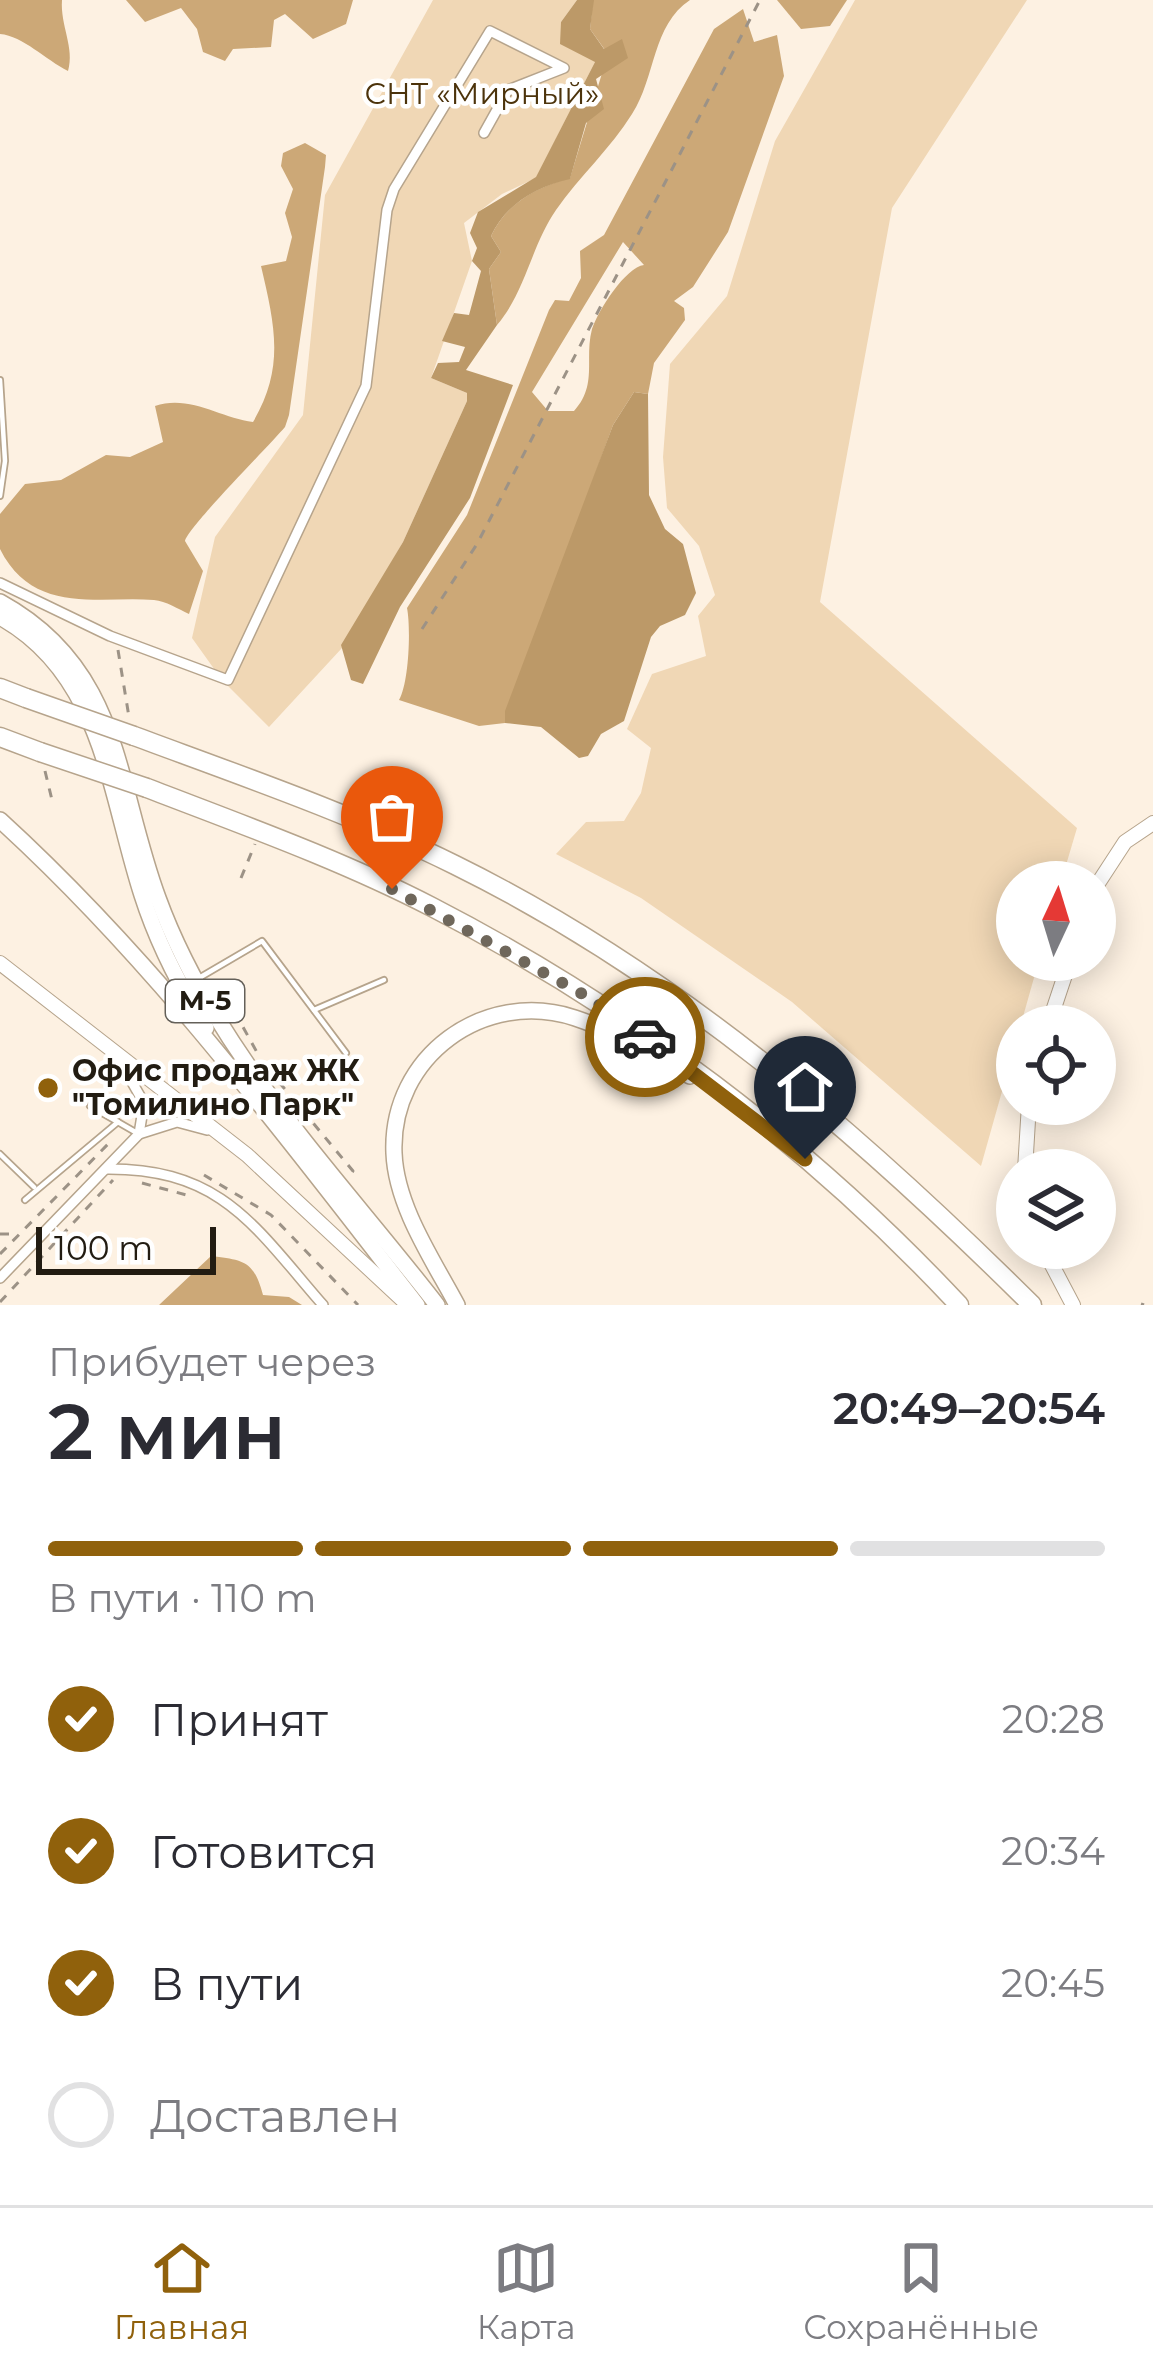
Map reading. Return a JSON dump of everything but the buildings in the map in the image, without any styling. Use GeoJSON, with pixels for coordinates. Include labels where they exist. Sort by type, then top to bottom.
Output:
{"type":"FeatureCollection","features":[{"type":"Feature","properties":{"kind":"highway"},"geometry":{"type":"LineString","coordinates":[[0,688],[371,827],[458,866],[624,962],[772,1065],[899,1172],[1032,1305]]}},
{"type":"Feature","properties":{"kind":"highway"},"geometry":{"type":"LineString","coordinates":[[0,736],[147,788],[352,871],[432,907],[588,997],[730,1097],[895,1236],[959,1305]]}},
{"type":"Feature","properties":{"kind":"main road","name":"М-5"},"geometry":{"type":"LineString","coordinates":[[0,602],[64,648],[93,690],[155,892],[214,1017],[437,1305]]}},
{"type":"Feature","properties":{"kind":"main road"},"geometry":{"type":"LineString","coordinates":[[0,617],[53,655],[71,678],[88,712],[156,932],[185,995],[238,1076]]}},
{"type":"Feature","properties":{"kind":"main road"},"geometry":{"type":"LineString","coordinates":[[0,820],[62,876],[238,1076],[417,1305]]}},
{"type":"Feature","properties":{"kind":"main road"},"geometry":{"type":"LineString","coordinates":[[1113,861],[1125,842],[1153,823]]}},
{"type":"Feature","properties":{"kind":"main road"},"geometry":{"type":"LineString","coordinates":[[0,963],[235,1146],[407,1305]]}},
{"type":"Feature","properties":{"kind":"main road"},"geometry":{"type":"LineString","coordinates":[[458,1305],[411,1214],[394,1157],[400,1104],[413,1074],[452,1034],[508,1012],[573,1017],[730,1097]]}},
{"type":"Feature","properties":{"kind":"main road"},"geometry":{"type":"LineString","coordinates":[[1054,1269],[1073,1305]]}},
{"type":"Feature","properties":{"kind":"street"},"geometry":{"type":"LineString","coordinates":[[0,583],[117,639],[228,680],[366,386],[387,210],[403,171],[490,31],[564,68],[508,90],[484,133]]}},
{"type":"Feature","properties":{"kind":"street"},"geometry":{"type":"LineString","coordinates":[[107,1044],[144,1103],[139,1134]]}},
{"type":"Feature","properties":{"kind":"street"},"geometry":{"type":"LineString","coordinates":[[0,1279],[139,1134],[176,1122],[201,1126],[235,1146]]}},
{"type":"Feature","properties":{"kind":"street"},"geometry":{"type":"LineString","coordinates":[[106,1169],[123,1169],[227,1198],[323,1305]]}},
{"type":"Feature","properties":{"kind":"lane"},"geometry":{"type":"LineString","coordinates":[[0,380],[5,480],[0,496]]}},
{"type":"Feature","properties":{"kind":"lane"},"geometry":{"type":"LineString","coordinates":[[194,981],[262,941],[346,1053]]}},
{"type":"Feature","properties":{"kind":"lane"},"geometry":{"type":"LineString","coordinates":[[314,1010],[384,980]]}},
{"type":"Feature","properties":{"kind":"lane"},"geometry":{"type":"LineString","coordinates":[[90,1106],[139,1134]]}},
{"type":"Feature","properties":{"kind":"lane"},"geometry":{"type":"LineString","coordinates":[[25,1200],[118,1122]]}},
{"type":"Feature","properties":{"kind":"lane"},"geometry":{"type":"LineString","coordinates":[[0,1154],[22,1182],[35,1188]]}},
{"type":"Feature","properties":{"kind":"path"},"geometry":{"type":"LineString","coordinates":[[422,629],[477,544],[760,0]]}},
{"type":"Feature","properties":{"kind":"path"},"geometry":{"type":"LineString","coordinates":[[117,639],[134,736]]}},
{"type":"Feature","properties":{"kind":"path"},"geometry":{"type":"LineString","coordinates":[[40,752],[52,800]]}},
{"type":"Feature","properties":{"kind":"path"},"geometry":{"type":"LineString","coordinates":[[241,878],[260,832]]}},
{"type":"Feature","properties":{"kind":"path"},"geometry":{"type":"LineString","coordinates":[[212,970],[265,1067]]}},
{"type":"Feature","properties":{"kind":"path"},"geometry":{"type":"LineString","coordinates":[[278,1082],[353,1171],[348,1178]]}},
{"type":"Feature","properties":{"kind":"path"},"geometry":{"type":"LineString","coordinates":[[0,1254],[111,1142]]}},
{"type":"Feature","properties":{"kind":"path"},"geometry":{"type":"LineString","coordinates":[[0,1302],[123,1169]]}},
{"type":"Feature","properties":{"kind":"path"},"geometry":{"type":"LineString","coordinates":[[232,1189],[300,1240],[358,1305]]}},
{"type":"Feature","properties":{"kind":"path"},"geometry":{"type":"LineString","coordinates":[[0,1234],[19,1234]]}},
{"type":"Feature","properties":{"kind":"green space","name":"СНТ «Мирный»"},"geometry":{"type":"Polygon","coordinates":[[[433,0],[577,0],[561,22],[595,62],[536,178],[502,194],[464,223],[472,261],[431,378],[467,393],[467,401],[403,542],[342,648],[269,727],[222,680],[192,638],[215,537],[303,415],[325,195],[433,0]]]}},
{"type":"Feature","properties":{"kind":"green space"},"geometry":{"type":"Polygon","coordinates":[[[855,0],[1027,0],[892,208],[820,602],[1077,828],[1067,861],[996,861],[996,981],[1033,981],[1026,1005],[996,1005],[996,1113],[981,1166],[792,1002],[641,898],[556,854],[586,822],[624,821],[641,793],[651,748],[627,729],[652,674],[706,656],[698,616],[715,595],[699,546],[667,508],[663,457],[670,364],[727,296],[775,141],[855,0]]]}},
{"type":"Feature","properties":{"kind":"shaded area"},"geometry":{"type":"Polygon","coordinates":[[[0,0],[62,0],[68,71],[26,44],[0,34],[0,0]]]}},
{"type":"Feature","properties":{"kind":"shaded area"},"geometry":{"type":"Polygon","coordinates":[[[126,0],[353,0],[346,24],[313,39],[285,14],[274,20],[271,47],[233,49],[225,61],[203,52],[197,29],[181,8],[145,22],[126,0]]]}},
{"type":"Feature","properties":{"kind":"shaded area"},"geometry":{"type":"Polygon","coordinates":[[[577,0],[594,0],[590,29],[604,49],[622,39],[628,58],[596,79],[604,109],[586,123],[570,179],[523,198],[491,236],[501,252],[489,269],[497,325],[466,370],[513,385],[470,498],[400,607],[363,684],[351,680],[341,645],[403,542],[467,401],[467,393],[431,378],[438,363],[459,362],[465,347],[442,341],[454,313],[469,315],[481,271],[472,261],[477,248],[470,233],[478,212],[536,177],[595,62],[560,44],[561,22],[577,0]]]}},
{"type":"Feature","properties":{"kind":"shaded area"},"geometry":{"type":"Polygon","coordinates":[[[593,0],[690,0],[668,23],[632,114],[556,210],[515,298],[497,325],[489,269],[501,252],[491,236],[523,198],[570,178],[603,70],[605,50],[590,29],[593,0]]]}},
{"type":"Feature","properties":{"kind":"shaded area"},"geometry":{"type":"Polygon","coordinates":[[[777,0],[847,0],[830,26],[801,29],[777,0]]]}},
{"type":"Feature","properties":{"kind":"shaded area"},"geometry":{"type":"Polygon","coordinates":[[[743,9],[754,42],[777,35],[784,76],[728,232],[693,287],[674,301],[684,308],[685,320],[654,363],[648,394],[634,392],[613,425],[505,723],[479,726],[399,700],[408,655],[407,608],[467,515],[549,310],[555,300],[569,301],[581,278],[580,251],[604,235],[714,29],[743,9]],[[623,242],[532,392],[548,411],[574,411],[581,401],[588,382],[595,321],[621,281],[644,265],[623,242]]]}},
{"type":"Feature","properties":{"kind":"shaded area"},"geometry":{"type":"Polygon","coordinates":[[[305,143],[326,155],[289,415],[285,427],[189,533],[185,541],[203,571],[189,614],[158,601],[68,598],[30,584],[0,549],[0,514],[25,484],[61,480],[106,455],[130,457],[163,442],[155,406],[193,405],[253,422],[270,383],[274,346],[261,266],[286,261],[292,237],[285,213],[293,189],[281,166],[283,153],[305,143]]]}},
{"type":"Feature","properties":{"kind":"shaded area"},"geometry":{"type":"Polygon","coordinates":[[[634,392],[648,394],[649,495],[665,529],[683,544],[696,593],[685,615],[660,626],[651,637],[624,721],[601,734],[588,756],[579,758],[541,727],[505,723],[505,711],[613,425],[634,392]]]}},
{"type":"Feature","properties":{"kind":"shaded area"},"geometry":{"type":"Polygon","coordinates":[[[211,1256],[246,1264],[263,1295],[289,1297],[302,1305],[159,1305],[211,1256]]]}},
{"type":"Feature","properties":{"kind":"way so far"},"geometry":{"type":"LineString","coordinates":[[392,889],[588,997],[645,1037]]}},
{"type":"Feature","properties":{"kind":"place","name":"Офис продаж ЖК \"Томилино Парк\""},"geometry":{"type":"Point","coordinates":[48,1088]}},
{"type":"Feature","properties":{"kind":"route"},"geometry":{"type":"LineString","coordinates":[[645,1037],[745,1108],[805,1159]]}}]}
